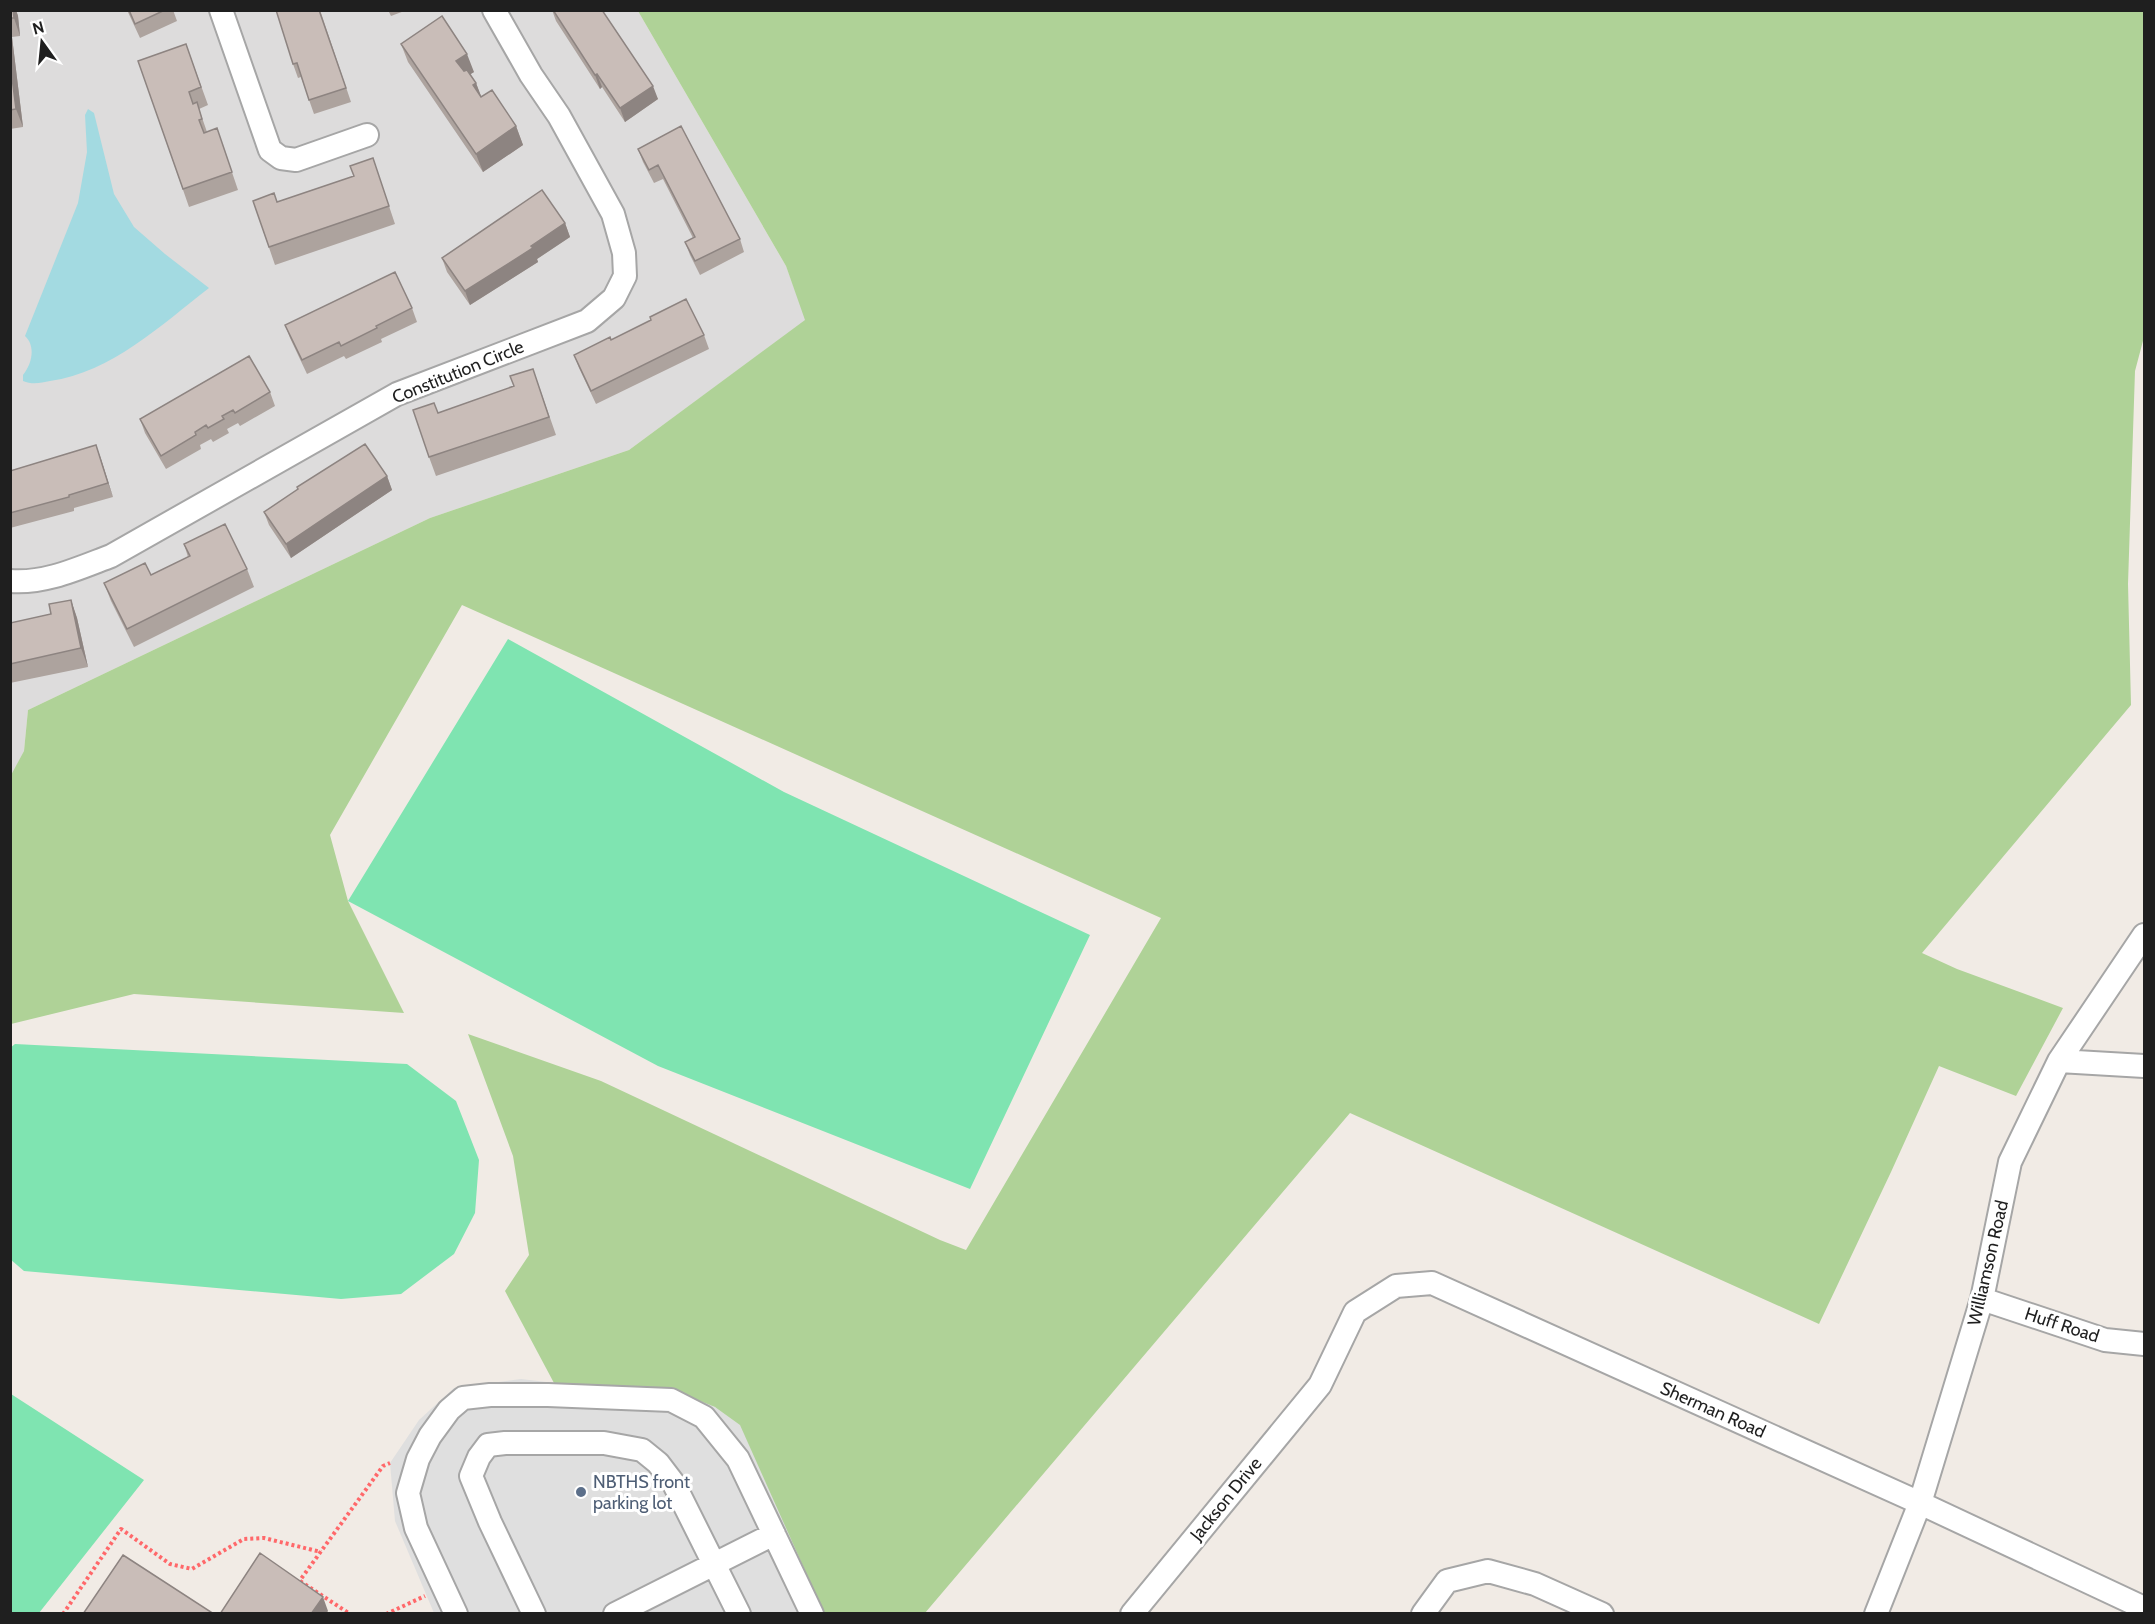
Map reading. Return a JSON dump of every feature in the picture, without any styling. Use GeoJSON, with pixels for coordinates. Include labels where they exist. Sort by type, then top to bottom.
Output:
{"type":"FeatureCollection","features":[{"type":"Feature","properties":{"kind":"street"},"geometry":{"type":"LineString","coordinates":[[221,10],[270,150],[281,158],[296,160],[368,135]]}},
{"type":"Feature","properties":{"kind":"street","name":"Constitution Circle"},"geometry":{"type":"LineString","coordinates":[[10,581],[28,582],[68,572],[111,556],[397,394],[587,321],[614,298],[625,276],[624,253],[613,214],[559,116],[535,82],[494,10]]}},
{"type":"Feature","properties":{"kind":"street","name":"Williamson Road"},"geometry":{"type":"LineString","coordinates":[[1876,1614],[1920,1503],[1982,1299],[2010,1162],[2059,1061],[2145,935]]}},
{"type":"Feature","properties":{"kind":"street"},"geometry":{"type":"LineString","coordinates":[[2059,1061],[2145,1066]]}},
{"type":"Feature","properties":{"kind":"street","name":"Sherman Road"},"geometry":{"type":"LineString","coordinates":[[1320,1385],[1355,1312],[1396,1286],[1432,1283],[1920,1503],[2145,1608]]}},
{"type":"Feature","properties":{"kind":"street","name":"Huff Road"},"geometry":{"type":"LineString","coordinates":[[1982,1299],[2105,1340],[2145,1344]]}},
{"type":"Feature","properties":{"kind":"street","name":"Jackson Drive"},"geometry":{"type":"LineString","coordinates":[[1132,1614],[1320,1385]]}},
{"type":"Feature","properties":{"kind":"street"},"geometry":{"type":"LineString","coordinates":[[456,1614],[416,1528],[408,1493],[418,1459],[449,1410],[463,1398],[490,1395],[671,1400],[704,1417],[738,1459],[812,1614]]}},
{"type":"Feature","properties":{"kind":"street"},"geometry":{"type":"LineString","coordinates":[[534,1614],[490,1522],[471,1476],[479,1457],[488,1445],[604,1443],[642,1450],[658,1463],[674,1484],[739,1614]]}},
{"type":"Feature","properties":{"kind":"street"},"geometry":{"type":"LineString","coordinates":[[615,1614],[774,1534]]}},
{"type":"Feature","properties":{"kind":"street"},"geometry":{"type":"LineString","coordinates":[[1423,1614],[1447,1581],[1488,1571],[1535,1584],[1602,1614]]}},
{"type":"Feature","properties":{"kind":"path"},"geometry":{"type":"LineString","coordinates":[[295,1588],[383,1466],[390,1463]]}},
{"type":"Feature","properties":{"kind":"path"},"geometry":{"type":"LineString","coordinates":[[63,1614],[121,1529],[170,1564],[192,1569],[244,1539],[264,1538],[321,1552]]}},
{"type":"Feature","properties":{"kind":"path"},"geometry":{"type":"LineString","coordinates":[[300,1581],[350,1614]]}},
{"type":"Feature","properties":{"kind":"path"},"geometry":{"type":"LineString","coordinates":[[386,1614],[429,1595]]}},
{"type":"Feature","properties":{"kind":"shaded area"},"geometry":{"type":"Polygon","coordinates":[[[11,11],[638,11],[786,266],[806,320],[629,450],[430,518],[28,710],[24,751],[11,777],[11,11]]]}},
{"type":"Feature","properties":{"kind":"shaded area","name":"NBTHS front parking lot"},"geometry":{"type":"Polygon","coordinates":[[[521,1379],[648,1394],[688,1396],[715,1407],[740,1425],[824,1613],[434,1613],[395,1521],[390,1463],[419,1420],[454,1388],[521,1379]]]}},
{"type":"Feature","properties":{"kind":"green space"},"geometry":{"type":"Polygon","coordinates":[[[638,11],[2144,11],[2144,337],[2135,371],[2128,584],[2131,705],[1922,953],[1957,969],[2063,1008],[2016,1096],[1939,1066],[1819,1324],[1350,1113],[925,1613],[821,1613],[715,1407],[554,1383],[505,1291],[529,1255],[513,1156],[468,1034],[601,1081],[940,1240],[966,1250],[1161,918],[462,605],[330,835],[348,901],[404,1013],[134,994],[11,1024],[10,777],[24,751],[28,710],[430,518],[629,450],[805,320],[786,266],[638,11]]]}},
{"type":"Feature","properties":{"kind":"green space"},"geometry":{"type":"Polygon","coordinates":[[[508,639],[784,792],[1090,935],[970,1189],[658,1066],[348,901],[508,639]]]}},
{"type":"Feature","properties":{"kind":"green space"},"geometry":{"type":"Polygon","coordinates":[[[15,1044],[407,1064],[456,1101],[479,1160],[475,1213],[454,1254],[401,1294],[341,1299],[24,1271],[10,1259],[10,1048],[15,1044]]]}},
{"type":"Feature","properties":{"kind":"green space"},"geometry":{"type":"Polygon","coordinates":[[[11,1394],[144,1480],[39,1613],[11,1613],[11,1394]]]}},
{"type":"Feature","properties":{"kind":"water"},"geometry":{"type":"Polygon","coordinates":[[[88,109],[94,113],[114,194],[134,227],[209,288],[135,345],[94,368],[73,376],[40,383],[26,382],[23,381],[23,375],[29,366],[32,350],[25,336],[78,203],[87,152],[85,115],[88,109]]]}},
{"type":"Feature","properties":{"kind":"building"},"geometry":{"type":"Polygon","coordinates":[[[10,10],[13,10],[14,18],[10,18],[10,10]]]}},
{"type":"Feature","properties":{"kind":"building"},"geometry":{"type":"Polygon","coordinates":[[[129,10],[165,10],[135,24],[129,10]]]}},
{"type":"Feature","properties":{"kind":"building"},"geometry":{"type":"Polygon","coordinates":[[[276,10],[319,10],[346,88],[309,100],[297,63],[293,64],[276,10]]]}},
{"type":"Feature","properties":{"kind":"building"},"geometry":{"type":"Polygon","coordinates":[[[553,10],[602,10],[653,86],[620,108],[597,74],[595,75],[553,10]]]}},
{"type":"Feature","properties":{"kind":"building"},"geometry":{"type":"Polygon","coordinates":[[[442,16],[467,54],[456,61],[464,71],[467,70],[476,83],[473,85],[481,97],[492,90],[516,126],[476,154],[401,44],[442,16]]]}},
{"type":"Feature","properties":{"kind":"building"},"geometry":{"type":"Polygon","coordinates":[[[186,44],[201,87],[189,92],[193,104],[197,102],[202,119],[199,120],[204,133],[217,128],[232,172],[183,189],[138,61],[186,44]]]}},
{"type":"Feature","properties":{"kind":"building"},"geometry":{"type":"Polygon","coordinates":[[[10,62],[16,109],[10,110],[10,62]]]}},
{"type":"Feature","properties":{"kind":"building"},"geometry":{"type":"Polygon","coordinates":[[[681,126],[740,239],[695,261],[685,242],[695,237],[658,165],[649,170],[638,149],[681,126]]]}},
{"type":"Feature","properties":{"kind":"building"},"geometry":{"type":"Polygon","coordinates":[[[373,158],[389,206],[269,247],[253,201],[274,193],[277,202],[354,176],[350,166],[373,158]]]}},
{"type":"Feature","properties":{"kind":"building"},"geometry":{"type":"Polygon","coordinates":[[[542,190],[565,223],[531,246],[533,248],[465,291],[442,258],[542,190]]]}},
{"type":"Feature","properties":{"kind":"building"},"geometry":{"type":"Polygon","coordinates":[[[395,272],[412,308],[341,346],[339,342],[302,360],[285,325],[395,272]]]}},
{"type":"Feature","properties":{"kind":"building"},"geometry":{"type":"Polygon","coordinates":[[[686,299],[704,335],[591,391],[574,355],[651,320],[650,317],[686,299]]]}},
{"type":"Feature","properties":{"kind":"building"},"geometry":{"type":"Polygon","coordinates":[[[249,356],[270,392],[235,413],[233,410],[222,416],[224,419],[208,428],[206,425],[195,432],[196,435],[161,456],[140,419],[249,356]]]}},
{"type":"Feature","properties":{"kind":"building"},"geometry":{"type":"Polygon","coordinates":[[[533,369],[549,417],[429,457],[413,410],[434,403],[438,413],[514,386],[510,376],[533,369]]]}},
{"type":"Feature","properties":{"kind":"building"},"geometry":{"type":"Polygon","coordinates":[[[365,444],[387,476],[286,544],[264,512],[298,489],[297,487],[365,444]]]}},
{"type":"Feature","properties":{"kind":"building"},"geometry":{"type":"Polygon","coordinates":[[[96,445],[108,483],[69,495],[69,497],[10,513],[10,471],[96,445]]]}},
{"type":"Feature","properties":{"kind":"building"},"geometry":{"type":"Polygon","coordinates":[[[225,524],[247,569],[127,629],[104,583],[145,563],[151,575],[190,556],[184,544],[225,524]]]}},
{"type":"Feature","properties":{"kind":"building"},"geometry":{"type":"Polygon","coordinates":[[[71,600],[81,648],[10,664],[10,623],[51,614],[49,604],[71,600]]]}},
{"type":"Feature","properties":{"kind":"building"},"geometry":{"type":"Polygon","coordinates":[[[260,1553],[323,1597],[311,1614],[220,1614],[260,1553]]]}},
{"type":"Feature","properties":{"kind":"building"},"geometry":{"type":"Polygon","coordinates":[[[123,1555],[214,1614],[83,1614],[123,1555]]]}},
{"type":"Feature","properties":{"kind":"place","name":"NBTHS front parking lot"},"geometry":{"type":"Point","coordinates":[581,1492]}}]}
